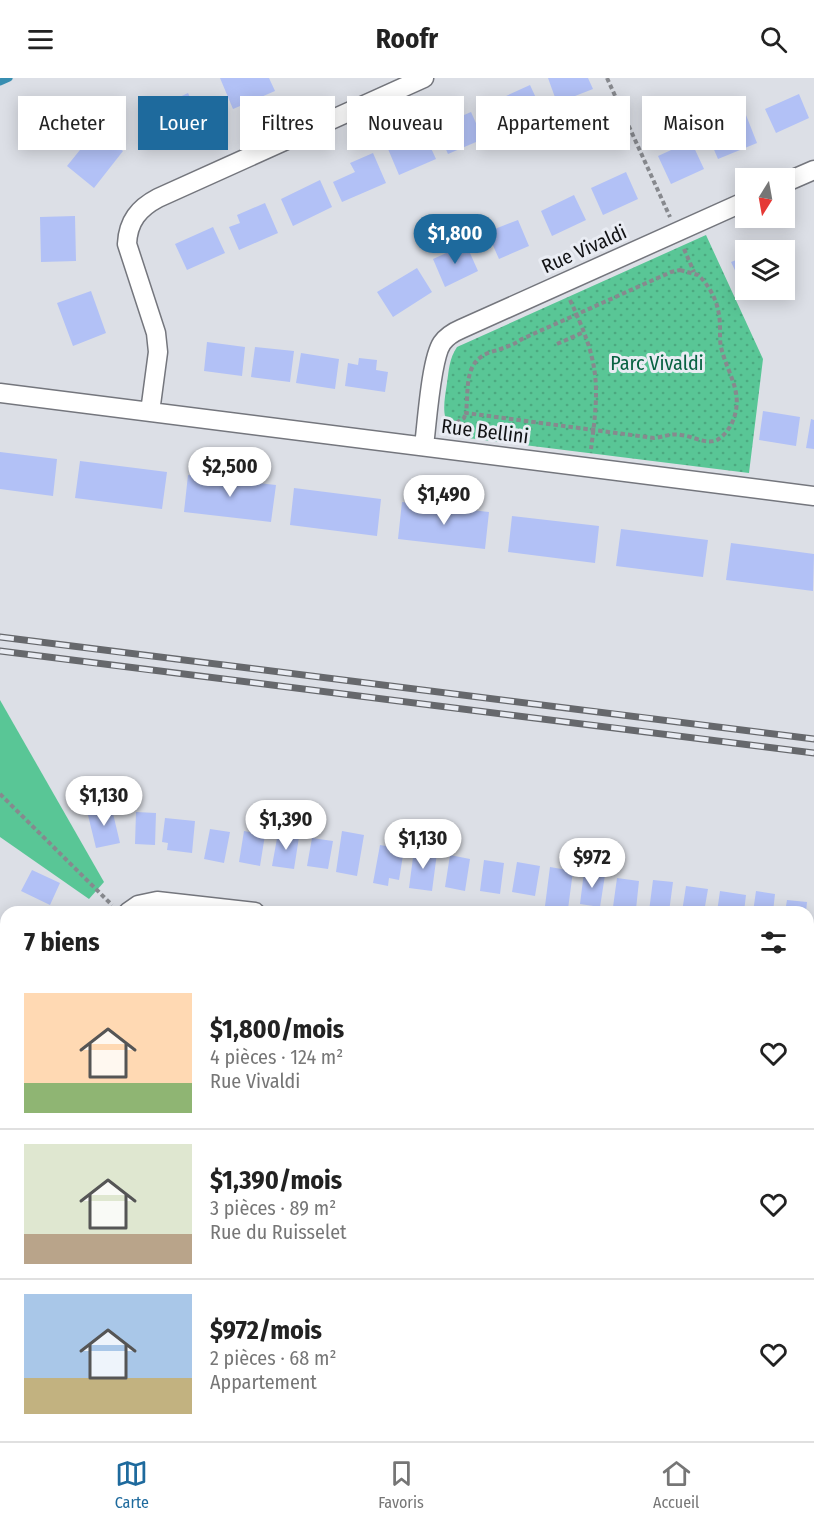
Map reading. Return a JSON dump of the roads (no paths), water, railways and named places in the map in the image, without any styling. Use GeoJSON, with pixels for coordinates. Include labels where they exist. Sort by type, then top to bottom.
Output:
{"type":"FeatureCollection","features":[{"type":"Feature","properties":{"kind":"street"},"geometry":{"type":"LineString","coordinates":[[150,412],[158,352],[156,333],[154,321],[127,244],[131,224],[141,209],[158,198],[424,78]]}},
{"type":"Feature","properties":{"kind":"street"},"geometry":{"type":"LineString","coordinates":[[795,178],[814,170]]}},
{"type":"Feature","properties":{"kind":"street","name":"Rue Vivaldi"},"geometry":{"type":"LineString","coordinates":[[424,446],[435,361],[440,345],[446,338],[461,328],[735,206]]}},
{"type":"Feature","properties":{"kind":"street","name":"Rue Bellini"},"geometry":{"type":"LineString","coordinates":[[0,393],[814,496]]}},
{"type":"Feature","properties":{"kind":"street"},"geometry":{"type":"LineString","coordinates":[[137,906],[157,901],[202,906]]}},
{"type":"Feature","properties":{"kind":"waterway"},"geometry":{"type":"LineString","coordinates":[[0,82],[9,78]]}},
{"type":"Feature","properties":{"kind":"railway"},"geometry":{"type":"LineString","coordinates":[[0,637],[814,739]]}},
{"type":"Feature","properties":{"kind":"railway"},"geometry":{"type":"LineString","coordinates":[[0,651],[814,753]]}},
{"type":"Feature","properties":{"kind":"park label","name":"Parc Vivaldi"},"geometry":{"type":"Point","coordinates":[657,363]}}]}
